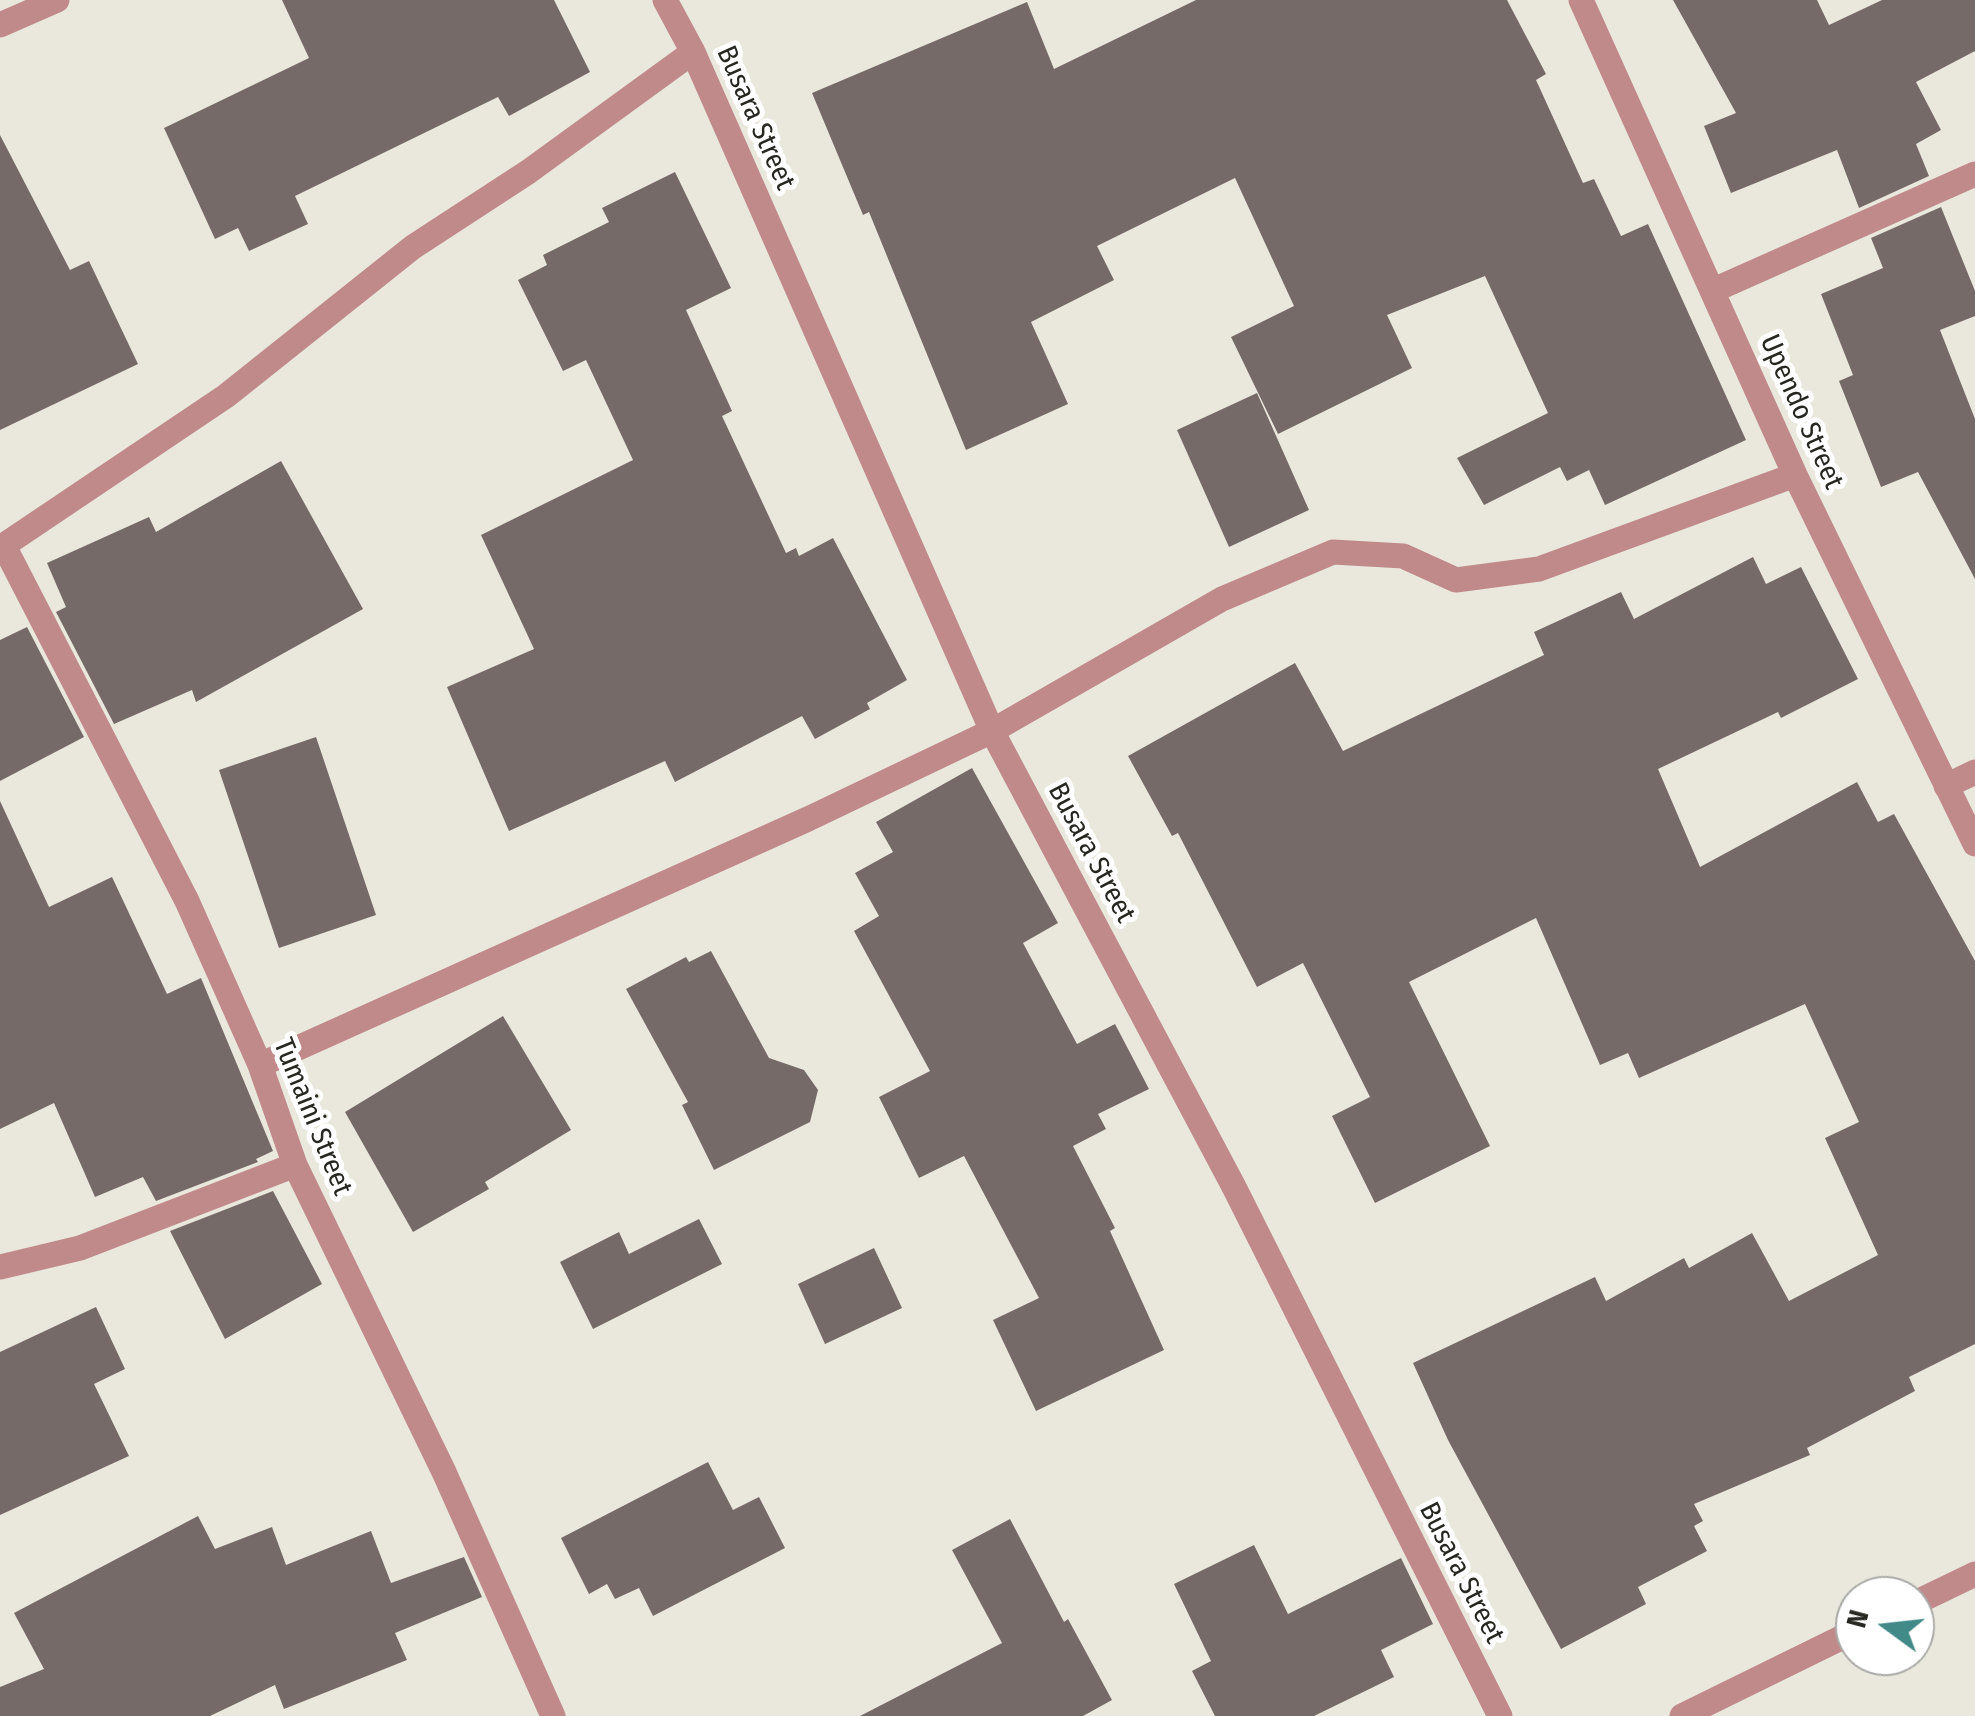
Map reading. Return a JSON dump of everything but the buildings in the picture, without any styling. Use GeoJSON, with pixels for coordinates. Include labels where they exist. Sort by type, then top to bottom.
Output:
{"type":"FeatureCollection","features":[{"type":"Feature","properties":{"kind":"street"},"geometry":{"type":"LineString","coordinates":[[0,25],[57,0]]}},
{"type":"Feature","properties":{"kind":"street","name":"Busara Street"},"geometry":{"type":"LineString","coordinates":[[664,0],[693,52],[992,731],[1234,1187],[1500,1716]]}},
{"type":"Feature","properties":{"kind":"street","name":"Upendo Street"},"geometry":{"type":"LineString","coordinates":[[1581,0],[1795,475],[1975,844]]}},
{"type":"Feature","properties":{"kind":"street"},"geometry":{"type":"LineString","coordinates":[[2,547],[226,396],[413,247],[528,172],[693,52]]}},
{"type":"Feature","properties":{"kind":"street"},"geometry":{"type":"LineString","coordinates":[[1714,290],[1975,174]]}},
{"type":"Feature","properties":{"kind":"street"},"geometry":{"type":"LineString","coordinates":[[260,1064],[684,876],[992,731],[1222,599],[1333,552],[1403,556],[1456,580],[1538,569],[1795,475]]}},
{"type":"Feature","properties":{"kind":"street","name":"Tumaini Street"},"geometry":{"type":"LineString","coordinates":[[2,547],[187,901],[260,1064],[295,1165],[444,1472],[553,1716]]}},
{"type":"Feature","properties":{"kind":"street"},"geometry":{"type":"LineString","coordinates":[[1946,786],[1975,772]]}},
{"type":"Feature","properties":{"kind":"street"},"geometry":{"type":"LineString","coordinates":[[0,1267],[80,1248],[295,1165]]}},
{"type":"Feature","properties":{"kind":"street"},"geometry":{"type":"LineString","coordinates":[[1935,1593],[1975,1574]]}},
{"type":"Feature","properties":{"kind":"street"},"geometry":{"type":"LineString","coordinates":[[1682,1716],[1835,1641]]}}]}
